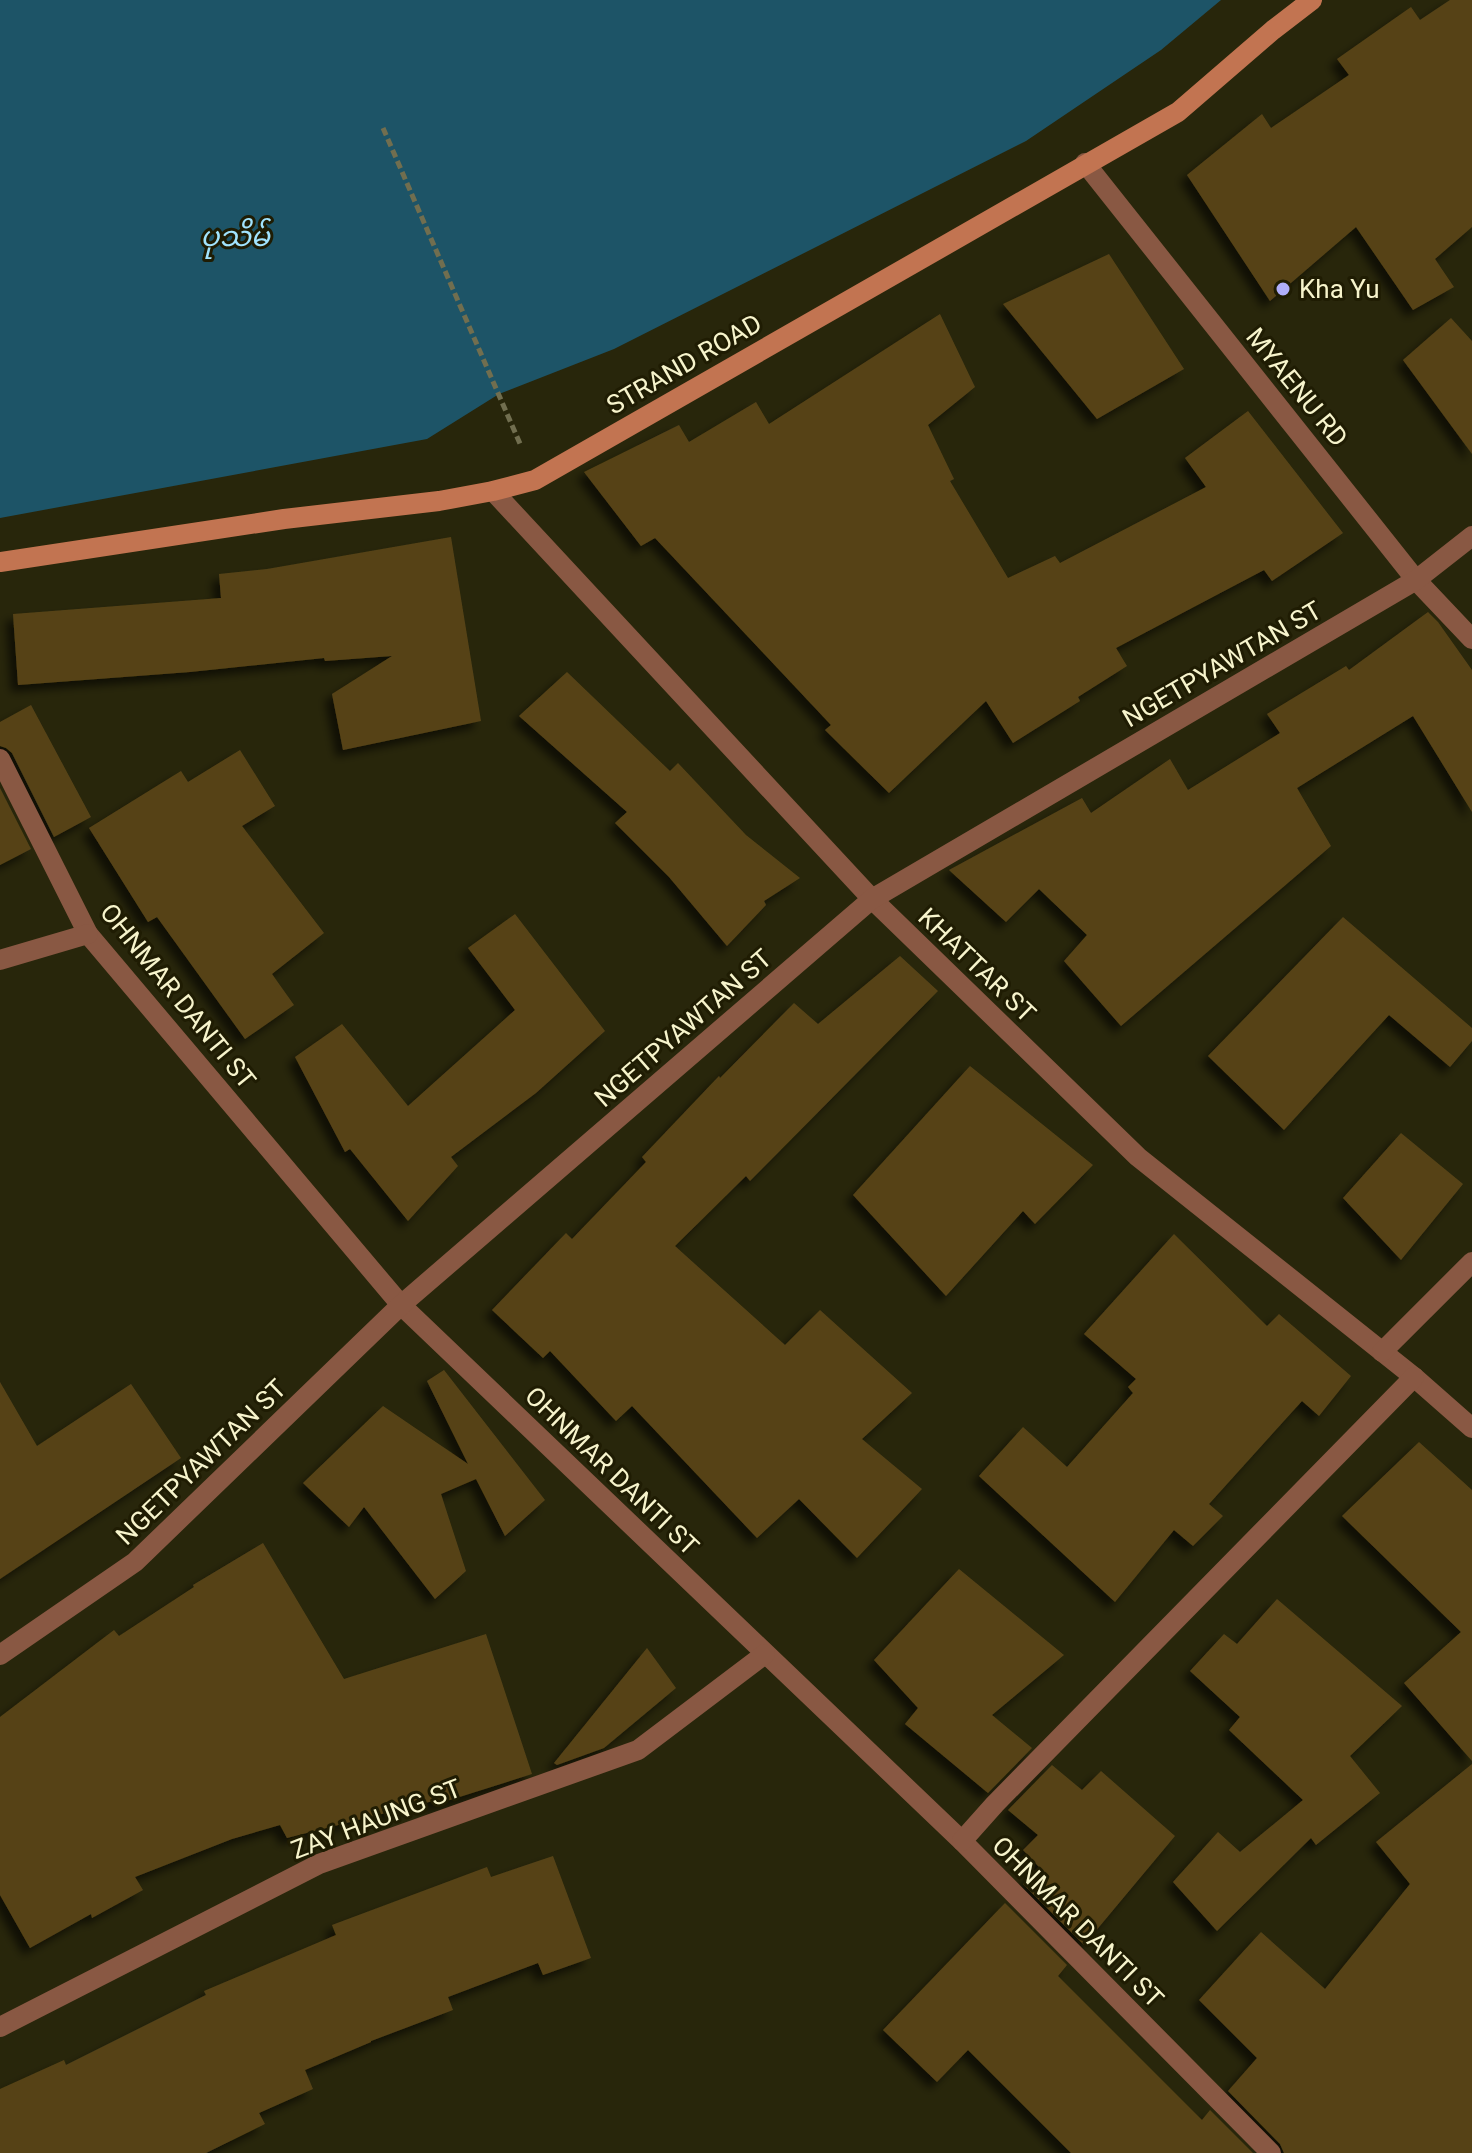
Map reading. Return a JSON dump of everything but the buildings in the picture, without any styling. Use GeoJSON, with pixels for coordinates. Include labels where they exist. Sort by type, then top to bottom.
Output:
{"type":"FeatureCollection","features":[{"type":"Feature","properties":{"kind":"street","name":"STRAND ROAD"},"geometry":{"type":"LineString","coordinates":[[0,562],[284,519],[439,501],[535,480],[1178,112],[1312,0]]}},
{"type":"Feature","properties":{"kind":"street","name":"MYAENU RD"},"geometry":{"type":"LineString","coordinates":[[1085,163],[1416,580],[1472,639]]}},
{"type":"Feature","properties":{"kind":"street","name":"KHATTAR ST"},"geometry":{"type":"LineString","coordinates":[[493,491],[872,899],[1138,1157],[1414,1377],[1472,1428]]}},
{"type":"Feature","properties":{"kind":"street","name":"NGETPYAWTAN ST"},"geometry":{"type":"LineString","coordinates":[[0,1655],[135,1562],[401,1305],[872,899],[1416,580],[1472,536]]}},
{"type":"Feature","properties":{"kind":"street","name":"OHNMAR DANTI ST"},"geometry":{"type":"LineString","coordinates":[[0,759],[88,934],[401,1305],[962,1841],[1271,2153]]}},
{"type":"Feature","properties":{"kind":"street"},"geometry":{"type":"LineString","coordinates":[[0,960],[88,934]]}},
{"type":"Feature","properties":{"kind":"street"},"geometry":{"type":"LineString","coordinates":[[1382,1352],[1472,1262]]}},
{"type":"Feature","properties":{"kind":"street"},"geometry":{"type":"LineString","coordinates":[[962,1841],[1414,1377]]}},
{"type":"Feature","properties":{"kind":"street","name":"ZAY HAUNG ST"},"geometry":{"type":"LineString","coordinates":[[0,2027],[319,1864],[638,1750],[765,1654]]}},
{"type":"Feature","properties":{"kind":"path"},"geometry":{"type":"LineString","coordinates":[[383,128],[535,480]]}},
{"type":"Feature","properties":{"kind":"water","name":"ပုသိမ်"},"geometry":{"type":"Polygon","coordinates":[[[0,0],[1221,0],[1161,50],[1026,141],[614,349],[499,394],[427,439],[0,518],[0,0]]]}},
{"type":"Feature","properties":{"kind":"place","name":"Kha Yu"},"geometry":{"type":"Point","coordinates":[1283,289]}}]}
